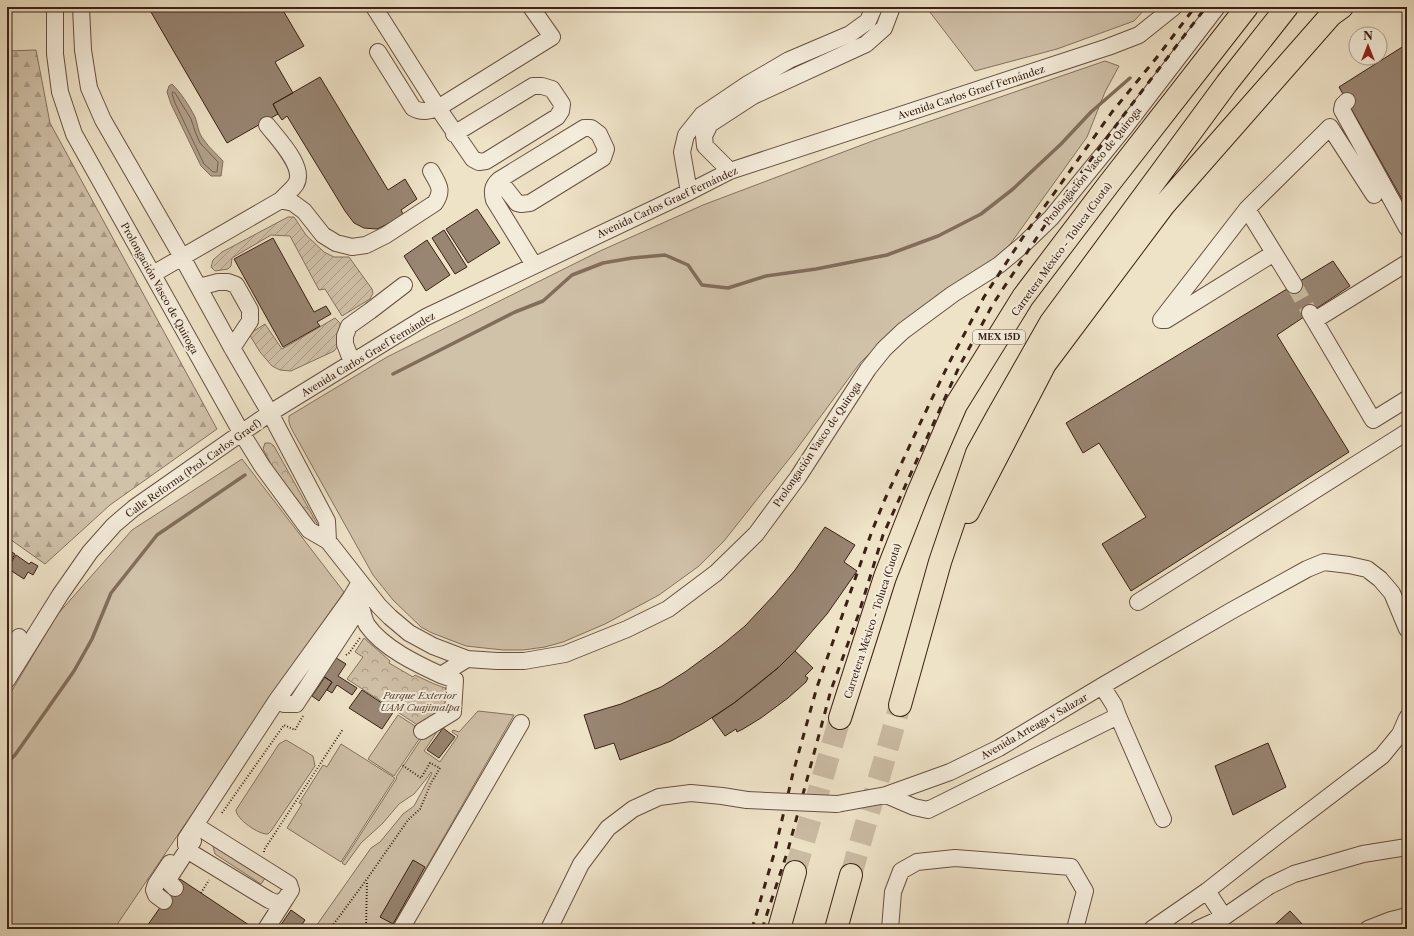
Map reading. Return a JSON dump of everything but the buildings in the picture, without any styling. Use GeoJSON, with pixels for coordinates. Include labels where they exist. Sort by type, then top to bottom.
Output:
{"type":"FeatureCollection","features":[{"type":"Feature","properties":{"kind":"highway","name":"Carretera México - Toluca (Cuota)"},"geometry":{"type":"LineString","coordinates":[[840,718],[885,577],[918,494],[956,406],[1023,297],[1247,7]]}},
{"type":"Feature","properties":{"kind":"highway","name":"MEX 15D"},"geometry":{"type":"LineString","coordinates":[[900,705],[940,562],[977,453],[1051,322],[1227,83],[1287,7]]}},
{"type":"Feature","properties":{"kind":"highway"},"geometry":{"type":"LineString","coordinates":[[940,562],[977,496],[1045,364],[1164,206],[1331,15],[1342,7]]}},
{"type":"Feature","properties":{"kind":"highway"},"geometry":{"type":"LineString","coordinates":[[779,929],[795,872]]}},
{"type":"Feature","properties":{"kind":"highway"},"geometry":{"type":"LineString","coordinates":[[836,929],[851,875]]}},
{"type":"Feature","properties":{"kind":"street","name":"Prolongación Vasco de Quiroga"},"geometry":{"type":"LineString","coordinates":[[55,7],[55,54],[60,92],[74,134],[241,432],[262,466],[309,530],[328,541],[379,606],[409,633],[450,653],[468,659],[498,661],[524,661],[565,654],[628,629],[668,609],[716,573],[756,534],[798,476],[855,388],[884,349],[909,326],[953,294],[999,265],[1051,218],[1125,127],[1217,7]]}},
{"type":"Feature","properties":{"kind":"street"},"geometry":{"type":"LineString","coordinates":[[81,7],[83,50],[89,88],[103,120],[270,413],[327,521],[328,541]]}},
{"type":"Feature","properties":{"kind":"street"},"geometry":{"type":"LineString","coordinates":[[374,7],[454,134],[473,159],[479,162],[486,161],[557,117],[561,111],[562,104],[552,89],[542,86],[533,86],[454,134]]}},
{"type":"Feature","properties":{"kind":"street"},"geometry":{"type":"LineString","coordinates":[[378,52],[413,108],[418,111],[427,111],[438,108],[476,78],[520,51],[552,36],[531,7]]}},
{"type":"Feature","properties":{"kind":"street"},"geometry":{"type":"LineString","coordinates":[[689,192],[682,152],[686,136],[702,115],[748,84],[789,60],[850,34],[868,21],[874,7]]}},
{"type":"Feature","properties":{"kind":"street"},"geometry":{"type":"LineString","coordinates":[[730,171],[705,146],[704,136],[710,124],[753,96],[866,44],[884,28],[892,7]]}},
{"type":"Feature","properties":{"kind":"street","name":"Avenida Carlos Graef Fernández"},"geometry":{"type":"LineString","coordinates":[[270,413],[426,317],[730,171],[1108,47],[1139,35],[1174,7]]}},
{"type":"Feature","properties":{"kind":"street"},"geometry":{"type":"LineString","coordinates":[[1347,101],[1343,105],[1342,110],[1405,220]]}},
{"type":"Feature","properties":{"kind":"street"},"geometry":{"type":"LineString","coordinates":[[153,274],[281,200],[296,183],[298,172],[293,159],[267,125]]}},
{"type":"Feature","properties":{"kind":"street"},"geometry":{"type":"LineString","coordinates":[[1274,253],[1166,320],[1161,320],[1247,209],[1330,127],[1374,195]]}},
{"type":"Feature","properties":{"kind":"street"},"geometry":{"type":"LineString","coordinates":[[499,180],[517,203],[530,203],[603,158],[606,149],[599,134],[591,128],[584,128],[499,180],[494,185],[494,200],[534,265]]}},
{"type":"Feature","properties":{"kind":"street"},"geometry":{"type":"LineString","coordinates":[[281,200],[293,203],[304,211],[323,236],[336,243],[352,247],[366,245],[386,235],[435,203],[440,196],[440,188],[431,171]]}},
{"type":"Feature","properties":{"kind":"street"},"geometry":{"type":"LineString","coordinates":[[1247,209],[1294,285]]}},
{"type":"Feature","properties":{"kind":"street"},"geometry":{"type":"LineString","coordinates":[[1407,263],[1313,317],[1373,420],[1407,399]]}},
{"type":"Feature","properties":{"kind":"street"},"geometry":{"type":"LineString","coordinates":[[199,287],[218,282],[228,282],[236,285],[250,310],[250,321],[232,348]]}},
{"type":"Feature","properties":{"kind":"street"},"geometry":{"type":"LineString","coordinates":[[352,362],[345,344],[345,336],[349,326],[370,312],[404,285]]}},
{"type":"Feature","properties":{"kind":"street","name":"Calle Reforma (Prol. Carlos Graef)"},"geometry":{"type":"LineString","coordinates":[[7,680],[60,595],[90,552],[114,525],[134,508],[270,413]]}},
{"type":"Feature","properties":{"kind":"street"},"geometry":{"type":"LineString","coordinates":[[1138,602],[1407,432]]}},
{"type":"Feature","properties":{"kind":"street","name":"Avenida Arteaga y Salazar"},"geometry":{"type":"LineString","coordinates":[[549,929],[581,864],[608,828],[633,809],[659,797],[691,793],[747,800],[837,804],[886,795],[950,772],[999,748],[1102,686],[1300,573],[1324,562],[1349,564],[1368,569],[1380,579],[1392,594],[1407,629]]}},
{"type":"Feature","properties":{"kind":"street"},"geometry":{"type":"LineString","coordinates":[[281,702],[296,704],[361,607],[365,588]]}},
{"type":"Feature","properties":{"kind":"street"},"geometry":{"type":"LineString","coordinates":[[164,902],[156,896],[154,890],[156,884],[187,844],[202,828],[281,702],[365,588]]}},
{"type":"Feature","properties":{"kind":"street"},"geometry":{"type":"LineString","coordinates":[[361,607],[367,624],[381,640],[406,658],[441,676],[455,680],[453,712],[422,731]]}},
{"type":"Feature","properties":{"kind":"street"},"geometry":{"type":"LineString","coordinates":[[7,651],[19,637]]}},
{"type":"Feature","properties":{"kind":"street"},"geometry":{"type":"LineString","coordinates":[[441,676],[468,659]]}},
{"type":"Feature","properties":{"kind":"street"},"geometry":{"type":"LineString","coordinates":[[1102,686],[1114,705],[1163,820]]}},
{"type":"Feature","properties":{"kind":"street"},"geometry":{"type":"LineString","coordinates":[[886,795],[914,808],[928,810],[1118,716]]}},
{"type":"Feature","properties":{"kind":"street"},"geometry":{"type":"LineString","coordinates":[[1152,929],[1208,891],[1289,826],[1382,756],[1400,734],[1407,718]]}},
{"type":"Feature","properties":{"kind":"street"},"geometry":{"type":"LineString","coordinates":[[401,929],[521,723]]}},
{"type":"Feature","properties":{"kind":"street"},"geometry":{"type":"LineString","coordinates":[[202,828],[289,884],[291,887],[291,890],[266,929]]}},
{"type":"Feature","properties":{"kind":"street"},"geometry":{"type":"LineString","coordinates":[[187,844],[190,852],[276,904],[279,904],[286,898]]}},
{"type":"Feature","properties":{"kind":"street"},"geometry":{"type":"LineString","coordinates":[[174,888],[169,882],[169,878],[187,844]]}},
{"type":"Feature","properties":{"kind":"street"},"geometry":{"type":"LineString","coordinates":[[1198,929],[1224,917],[1269,886],[1294,874],[1363,854],[1407,847]]}},
{"type":"Feature","properties":{"kind":"street"},"geometry":{"type":"LineString","coordinates":[[890,929],[893,892],[901,871],[917,862],[955,858],[1071,867],[1085,890],[1075,929]]}},
{"type":"Feature","properties":{"kind":"street"},"geometry":{"type":"LineString","coordinates":[[1208,891],[1224,917]]}},
{"type":"Feature","properties":{"kind":"street"},"geometry":{"type":"LineString","coordinates":[[1368,929],[1391,920],[1407,916]]}},
{"type":"Feature","properties":{"kind":"path"},"geometry":{"type":"LineString","coordinates":[[345,655],[349,653],[361,636]]}},
{"type":"Feature","properties":{"kind":"path"},"geometry":{"type":"LineString","coordinates":[[202,828],[284,725],[294,730],[305,713]]}},
{"type":"Feature","properties":{"kind":"path"},"geometry":{"type":"LineString","coordinates":[[272,873],[264,850],[343,729]]}},
{"type":"Feature","properties":{"kind":"path"},"geometry":{"type":"LineString","coordinates":[[330,929],[408,820],[420,809],[431,783],[440,768],[430,763],[421,778],[402,765]]}},
{"type":"Feature","properties":{"kind":"path"},"geometry":{"type":"LineString","coordinates":[[201,893],[217,867]]}},
{"type":"Feature","properties":{"kind":"path"},"geometry":{"type":"LineString","coordinates":[[366,929],[367,879]]}},
{"type":"Feature","properties":{"kind":"green space"},"geometry":{"type":"Polygon","coordinates":[[[926,7],[1147,7],[1134,21],[1057,49],[975,71],[926,7]]]}},
{"type":"Feature","properties":{"kind":"green space"},"geometry":{"type":"Polygon","coordinates":[[[36,50],[50,123],[217,429],[110,505],[45,564],[7,537],[7,51],[36,50]]]}},
{"type":"Feature","properties":{"kind":"green space"},"geometry":{"type":"Polygon","coordinates":[[[1105,61],[1119,66],[1105,92],[1087,137],[1006,250],[877,346],[860,363],[793,454],[724,541],[699,566],[659,595],[605,624],[563,642],[545,647],[523,650],[503,650],[466,646],[432,633],[421,627],[393,600],[373,575],[291,428],[289,416],[387,357],[600,251],[703,205],[875,140],[1105,61]]]}},
{"type":"Feature","properties":{"kind":"green space"},"geometry":{"type":"Polygon","coordinates":[[[288,217],[294,217],[306,235],[324,252],[334,257],[349,257],[372,289],[373,293],[370,299],[342,316],[325,289],[319,290],[290,236],[271,235],[232,258],[231,266],[228,269],[215,271],[211,267],[213,260],[222,252],[288,217]]]}},
{"type":"Feature","properties":{"kind":"green space"},"geometry":{"type":"Polygon","coordinates":[[[335,318],[340,323],[340,338],[337,348],[334,351],[291,371],[280,370],[272,366],[260,352],[249,334],[265,324],[282,349],[335,318]]]}},
{"type":"Feature","properties":{"kind":"green space"},"geometry":{"type":"Polygon","coordinates":[[[265,443],[270,443],[274,446],[319,527],[318,530],[273,468],[263,449],[265,443]]]}},
{"type":"Feature","properties":{"kind":"green space"},"geometry":{"type":"Polygon","coordinates":[[[242,459],[344,592],[114,929],[7,929],[7,699],[57,615],[132,530],[242,459]]]}},
{"type":"Feature","properties":{"kind":"green space","name":"Parque Exterior UAM Cuajimalpa"},"geometry":{"type":"Polygon","coordinates":[[[364,638],[390,661],[389,663],[413,677],[415,675],[450,690],[449,710],[422,728],[347,679],[363,657],[355,652],[364,638]]]}},
{"type":"Feature","properties":{"kind":"green space"},"geometry":{"type":"Polygon","coordinates":[[[478,711],[514,715],[391,929],[314,929],[371,848],[380,842],[403,814],[414,806],[432,773],[431,772],[414,794],[399,804],[383,823],[361,843],[345,865],[342,863],[426,732],[446,719],[445,727],[441,726],[424,751],[440,762],[458,736],[452,732],[453,730],[459,732],[478,711]]]}},
{"type":"Feature","properties":{"kind":"green space"},"geometry":{"type":"Polygon","coordinates":[[[398,715],[424,732],[394,776],[368,759],[398,715]]]}},
{"type":"Feature","properties":{"kind":"green space"},"geometry":{"type":"Polygon","coordinates":[[[286,740],[313,756],[315,766],[271,831],[268,834],[264,834],[244,822],[237,814],[236,810],[279,744],[286,740]]]}},
{"type":"Feature","properties":{"kind":"green space"},"geometry":{"type":"Polygon","coordinates":[[[341,744],[395,778],[341,862],[287,828],[302,804],[299,803],[323,765],[327,767],[341,744]]]}},
{"type":"Feature","properties":{"kind":"green space"},"geometry":{"type":"Polygon","coordinates":[[[211,839],[268,874],[261,884],[215,854],[211,839]]]}},
{"type":"Feature","properties":{"kind":"water"},"geometry":{"type":"Polygon","coordinates":[[[172,84],[182,95],[193,113],[202,137],[208,146],[223,161],[221,176],[211,176],[201,166],[171,104],[167,92],[169,86],[172,84]]]}},
{"type":"Feature","properties":{"kind":"waterway"},"geometry":{"type":"LineString","coordinates":[[393,374],[515,312],[543,301],[572,275],[603,263],[632,258],[665,255],[688,265],[702,285],[728,288],[766,276],[816,269],[887,255],[938,236],[981,214],[1013,189],[1061,144],[1091,112],[1130,78]]}},
{"type":"Feature","properties":{"kind":"waterway"},"geometry":{"type":"LineString","coordinates":[[7,763],[15,755],[74,671],[92,639],[111,593],[157,535],[245,475]]}},
{"type":"Feature","properties":{"kind":"tunnel"},"geometry":{"type":"LineString","coordinates":[[1294,285],[1310,313]]}},
{"type":"Feature","properties":{"kind":"tunnel"},"geometry":{"type":"LineString","coordinates":[[851,875],[900,705]]}},
{"type":"Feature","properties":{"kind":"tunnel"},"geometry":{"type":"LineString","coordinates":[[795,872],[840,718]]}},
{"type":"Feature","properties":{"kind":"railway"},"geometry":{"type":"LineString","coordinates":[[752,929],[774,854],[793,773],[817,687],[872,531],[885,499],[949,363],[984,297],[1025,234],[1112,112],[1158,56],[1195,7]]}},
{"type":"Feature","properties":{"kind":"railway"},"geometry":{"type":"LineString","coordinates":[[762,929],[788,850],[831,690],[858,616],[883,535],[959,367],[993,304],[1067,192],[1206,7]]}}]}
